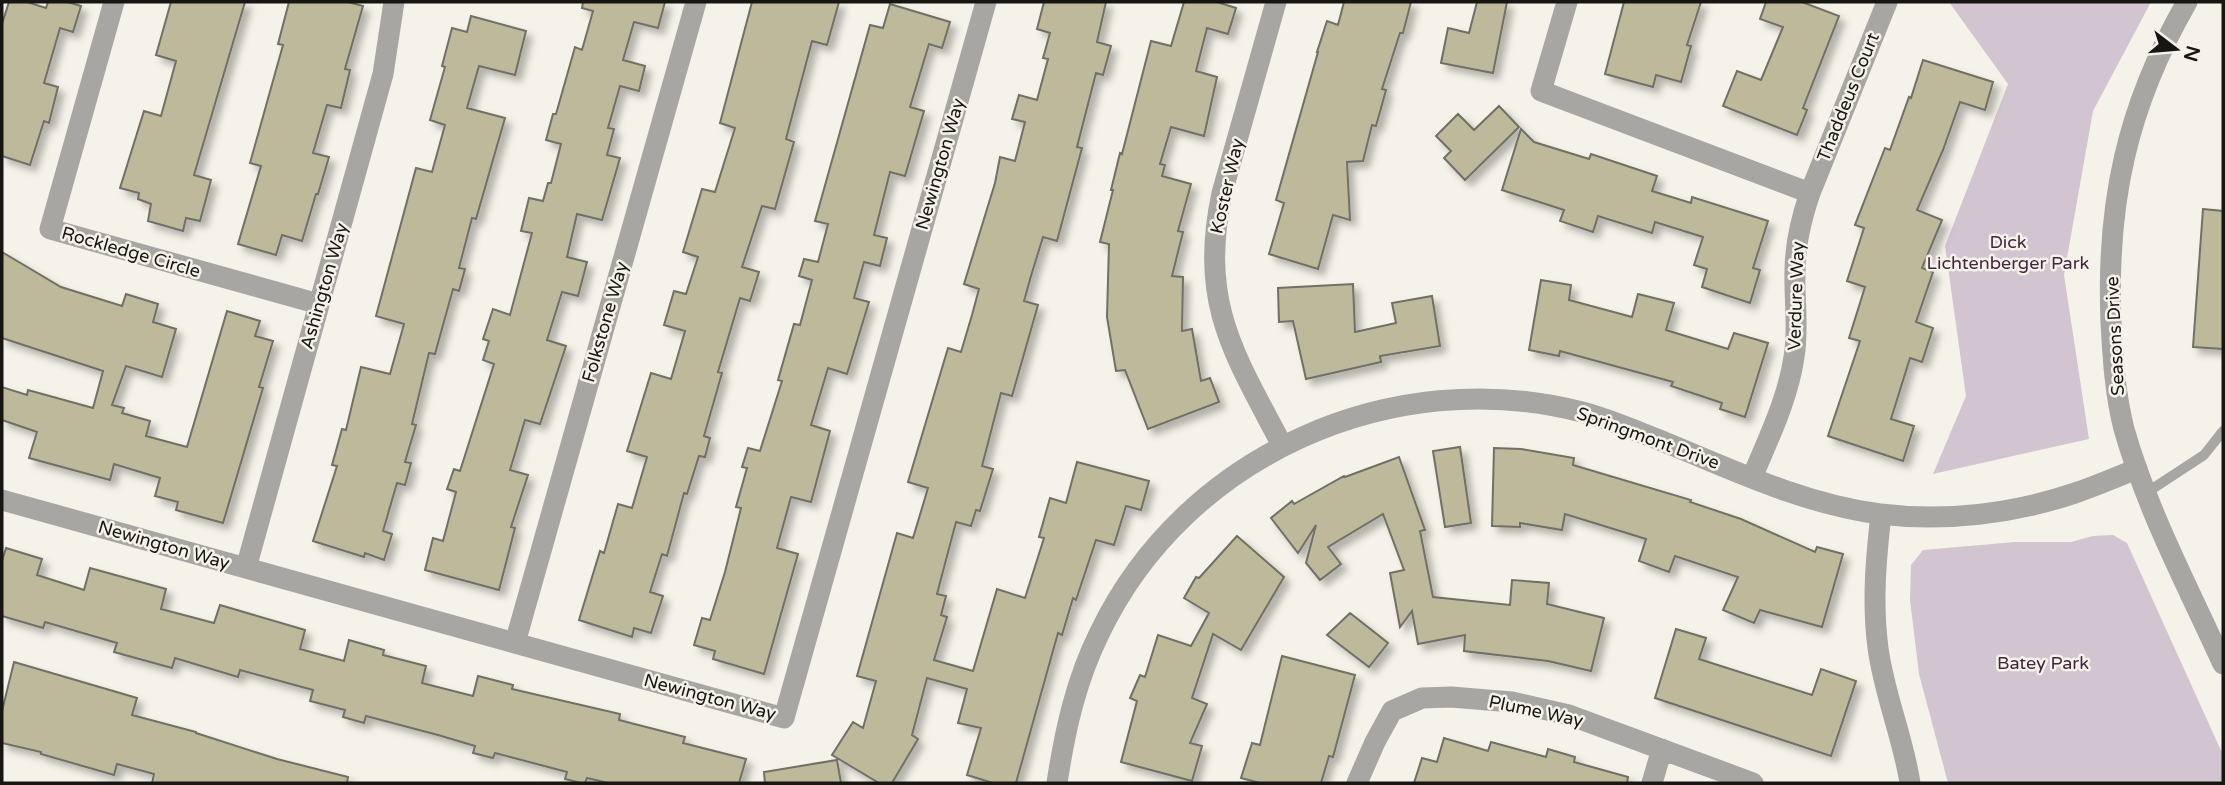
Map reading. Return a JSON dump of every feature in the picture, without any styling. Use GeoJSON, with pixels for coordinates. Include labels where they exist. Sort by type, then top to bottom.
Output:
{"type":"FeatureCollection","features":[{"type":"Feature","properties":{"kind":"street","name":"Rockledge Circle"},"geometry":{"type":"LineString","coordinates":[[114,2],[50,229],[319,304]]}},
{"type":"Feature","properties":{"kind":"street","name":"Ashington Way"},"geometry":{"type":"LineString","coordinates":[[246,568],[383,74],[394,2]]}},
{"type":"Feature","properties":{"kind":"street","name":"Folkstone Way"},"geometry":{"type":"LineString","coordinates":[[515,643],[696,2]]}},
{"type":"Feature","properties":{"kind":"street","name":"Newington Way"},"geometry":{"type":"LineString","coordinates":[[2,500],[783,718],[986,2]]}},
{"type":"Feature","properties":{"kind":"street","name":"Koster Way"},"geometry":{"type":"LineString","coordinates":[[1276,2],[1222,193],[1214,250],[1217,297],[1227,334],[1282,445]]}},
{"type":"Feature","properties":{"kind":"street"},"geometry":{"type":"LineString","coordinates":[[1567,2],[1541,91],[1810,193]]}},
{"type":"Feature","properties":{"kind":"street","name":"Thaddeus Court"},"geometry":{"type":"LineString","coordinates":[[1810,193],[1887,2]]}},
{"type":"Feature","properties":{"kind":"street","name":"Seasons Drive"},"geometry":{"type":"LineString","coordinates":[[2188,2],[2171,30],[2147,83],[2120,172],[2110,287],[2112,346],[2118,400],[2137,469],[2223,664]]}},
{"type":"Feature","properties":{"kind":"street","name":"Verdure Way"},"geometry":{"type":"LineString","coordinates":[[1752,478],[1779,412],[1794,357],[1797,242],[1810,193]]}},
{"type":"Feature","properties":{"kind":"street","name":"Springmont Drive"},"geometry":{"type":"LineString","coordinates":[[1057,783],[1063,741],[1078,685],[1100,631],[1130,580],[1153,549],[1186,514],[1232,476],[1282,445],[1349,417],[1406,404],[1464,398],[1522,401],[1571,409],[1609,420],[1752,478],[1821,502],[1881,514],[1921,517],[1983,514],[2014,509],[2075,494],[2137,469]]}},
{"type":"Feature","properties":{"kind":"street"},"geometry":{"type":"LineString","coordinates":[[1881,514],[1874,594],[1878,648],[1889,701],[1906,756],[1910,783]]}},
{"type":"Feature","properties":{"kind":"street","name":"Plume Way"},"geometry":{"type":"LineString","coordinates":[[1357,783],[1392,711],[1422,698],[1451,697],[1512,702],[1569,715],[1753,783]]}},
{"type":"Feature","properties":{"kind":"street"},"geometry":{"type":"LineString","coordinates":[[1652,783],[1662,749]]}},
{"type":"Feature","properties":{"kind":"lane"},"geometry":{"type":"LineString","coordinates":[[2146,493],[2204,455],[2223,430]]}},
{"type":"Feature","properties":{"kind":"green space","name":"Dick Lichtenberger Park"},"geometry":{"type":"Polygon","coordinates":[[[1949,2],[2151,2],[2093,111],[2064,275],[2089,439],[1933,474],[1966,396],[1945,246],[2008,84],[1949,2]]]}},
{"type":"Feature","properties":{"kind":"green space","name":"Batey Park"},"geometry":{"type":"Polygon","coordinates":[[[2113,535],[2127,543],[2223,755],[2223,783],[1948,783],[1919,674],[1910,600],[1911,565],[1923,550],[2015,542],[2071,542],[2093,536],[2113,535]]]}},
{"type":"Feature","properties":{"kind":"building"},"geometry":{"type":"Polygon","coordinates":[[[9,2],[27,2],[46,8],[48,2],[67,2],[81,6],[73,32],[60,28],[44,83],[58,87],[49,123],[44,121],[30,165],[2,156],[2,24],[9,2]]]}},
{"type":"Feature","properties":{"kind":"building"},"geometry":{"type":"Polygon","coordinates":[[[171,2],[245,2],[194,175],[211,180],[200,221],[186,218],[183,231],[148,221],[151,204],[138,199],[139,193],[120,188],[144,111],[161,116],[176,61],[156,55],[171,2]]]}},
{"type":"Feature","properties":{"kind":"building"},"geometry":{"type":"Polygon","coordinates":[[[289,2],[348,2],[363,6],[345,69],[350,70],[341,108],[327,105],[313,153],[329,157],[302,241],[282,235],[276,255],[238,244],[261,166],[250,163],[283,45],[278,44],[289,2]]]}},
{"type":"Feature","properties":{"kind":"building"},"geometry":{"type":"Polygon","coordinates":[[[583,2],[665,2],[658,28],[634,22],[623,60],[645,66],[639,91],[620,86],[608,128],[614,129],[607,155],[620,158],[602,220],[577,214],[567,257],[587,262],[578,296],[562,292],[547,340],[566,346],[540,424],[525,420],[510,470],[528,475],[511,527],[515,528],[499,590],[425,570],[433,538],[443,541],[456,492],[447,489],[454,469],[460,471],[494,364],[483,360],[489,341],[483,339],[493,309],[510,315],[532,233],[521,231],[529,198],[543,201],[548,183],[551,183],[561,144],[546,140],[575,47],[582,50],[593,11],[582,8],[583,2]]]}},
{"type":"Feature","properties":{"kind":"building"},"geometry":{"type":"Polygon","coordinates":[[[752,2],[839,2],[827,45],[812,41],[786,139],[794,142],[775,209],[762,206],[742,267],[759,272],[750,301],[740,298],[718,372],[722,373],[704,436],[710,438],[705,457],[699,456],[687,494],[684,493],[667,556],[662,554],[650,592],[663,596],[651,633],[634,628],[632,637],[579,620],[600,551],[604,553],[618,504],[632,508],[647,457],[627,451],[651,373],[671,379],[685,331],[664,325],[674,291],[686,294],[698,257],[683,252],[702,189],[715,192],[735,128],[720,123],[752,2]]]}},
{"type":"Feature","properties":{"kind":"building"},"geometry":{"type":"Polygon","coordinates":[[[1044,2],[1106,2],[1097,42],[1111,46],[1103,75],[1096,73],[1077,147],[1082,148],[1057,241],[1043,237],[1031,276],[1024,301],[1038,305],[1012,396],[1001,393],[982,466],[993,469],[980,511],[976,510],[971,526],[956,522],[937,594],[946,596],[941,615],[947,617],[934,660],[973,671],[997,589],[1025,598],[1044,538],[1039,537],[1050,498],[1066,503],[1077,462],[1149,481],[1141,510],[1126,506],[1114,545],[1096,540],[1076,600],[1073,598],[1062,635],[1058,633],[1016,783],[993,783],[967,775],[981,728],[958,723],[967,689],[927,678],[912,735],[918,739],[892,783],[879,783],[832,755],[853,722],[863,728],[876,681],[857,676],[897,533],[913,538],[928,488],[908,482],[948,348],[961,352],[972,315],[979,289],[964,284],[995,183],[1000,157],[1015,161],[1025,122],[1012,119],[1019,95],[1037,100],[1048,59],[1043,58],[1050,33],[1037,29],[1044,2]]]}},
{"type":"Feature","properties":{"kind":"building"},"geometry":{"type":"Polygon","coordinates":[[[1184,2],[1217,2],[1236,8],[1228,34],[1207,28],[1196,71],[1217,77],[1204,136],[1171,127],[1160,164],[1165,165],[1162,176],[1191,184],[1178,231],[1183,232],[1172,276],[1183,277],[1182,331],[1192,329],[1201,381],[1210,378],[1219,402],[1148,429],[1125,370],[1116,371],[1107,317],[1109,244],[1100,242],[1120,153],[1122,154],[1151,41],[1171,46],[1184,2]]]}},
{"type":"Feature","properties":{"kind":"building"},"geometry":{"type":"Polygon","coordinates":[[[1344,2],[1411,2],[1403,33],[1400,33],[1382,89],[1386,90],[1376,126],[1372,125],[1363,161],[1347,162],[1350,220],[1333,215],[1318,269],[1269,254],[1284,203],[1276,200],[1317,52],[1327,21],[1338,25],[1344,2]]]}},
{"type":"Feature","properties":{"kind":"building"},"geometry":{"type":"Polygon","coordinates":[[[1477,2],[1507,2],[1493,73],[1441,63],[1448,28],[1469,33],[1477,2]]]}},
{"type":"Feature","properties":{"kind":"building"},"geometry":{"type":"Polygon","coordinates":[[[1624,2],[1701,2],[1687,45],[1691,46],[1681,82],[1656,75],[1653,87],[1605,74],[1624,2]]]}},
{"type":"Feature","properties":{"kind":"building"},"geometry":{"type":"Polygon","coordinates":[[[1766,2],[1802,2],[1839,16],[1803,108],[1807,110],[1797,135],[1723,106],[1737,71],[1761,80],[1783,27],[1760,19],[1766,2]]]}},
{"type":"Feature","properties":{"kind":"building"},"geometry":{"type":"Polygon","coordinates":[[[890,4],[950,22],[942,48],[929,44],[910,107],[924,111],[905,176],[890,172],[874,235],[887,238],[880,266],[864,262],[854,298],[869,302],[847,374],[828,368],[811,425],[830,431],[811,502],[791,497],[777,548],[798,554],[764,674],[713,659],[715,651],[694,645],[702,618],[710,620],[725,572],[741,508],[736,507],[747,468],[742,467],[748,448],[760,451],[782,381],[778,380],[794,324],[800,325],[812,280],[799,276],[804,259],[818,262],[828,224],[815,221],[870,25],[883,28],[890,4]]]}},
{"type":"Feature","properties":{"kind":"building"},"geometry":{"type":"Polygon","coordinates":[[[471,16],[526,31],[515,75],[479,66],[467,108],[505,118],[476,219],[472,218],[459,268],[465,269],[459,291],[453,289],[435,354],[429,353],[412,424],[416,425],[405,462],[411,463],[405,485],[397,483],[383,531],[392,534],[384,560],[365,553],[364,557],[313,541],[337,466],[332,465],[342,429],[346,430],[361,367],[390,374],[404,324],[376,316],[416,168],[432,172],[445,125],[430,120],[445,67],[442,66],[452,28],[467,32],[471,16]]]}},
{"type":"Feature","properties":{"kind":"building"},"geometry":{"type":"Polygon","coordinates":[[[1923,60],[1993,82],[1985,110],[1960,102],[1917,210],[1942,220],[1922,268],[1933,272],[1916,322],[1933,328],[1922,362],[1910,358],[1891,419],[1914,426],[1903,461],[1828,436],[1860,341],[1849,338],[1865,287],[1847,281],[1864,228],[1855,225],[1885,148],[1890,150],[1923,60]]]}},
{"type":"Feature","properties":{"kind":"building"},"geometry":{"type":"Polygon","coordinates":[[[1499,106],[1519,127],[1465,180],[1444,158],[1451,151],[1436,136],[1458,114],[1474,130],[1499,106]]]}},
{"type":"Feature","properties":{"kind":"building"},"geometry":{"type":"Polygon","coordinates":[[[1521,129],[1534,142],[1589,159],[1591,154],[1657,176],[1652,191],[1691,203],[1692,197],[1768,221],[1753,268],[1760,270],[1750,303],[1702,287],[1707,269],[1694,265],[1703,237],[1655,222],[1652,233],[1598,216],[1593,232],[1560,221],[1564,210],[1502,190],[1521,129]]]}},
{"type":"Feature","properties":{"kind":"building"},"geometry":{"type":"Polygon","coordinates":[[[2203,209],[2223,211],[2223,349],[2193,347],[2203,209]]]}},
{"type":"Feature","properties":{"kind":"building"},"geometry":{"type":"Polygon","coordinates":[[[2,252],[61,287],[122,306],[126,294],[158,304],[153,322],[176,329],[162,377],[126,366],[112,405],[124,408],[122,413],[150,421],[146,436],[187,447],[227,311],[260,321],[255,336],[273,341],[259,387],[263,388],[223,523],[176,510],[178,502],[155,496],[160,478],[114,464],[110,480],[29,458],[37,432],[2,420],[2,387],[27,395],[28,390],[93,408],[103,371],[2,338],[2,252]]]}},
{"type":"Feature","properties":{"kind":"building"},"geometry":{"type":"Polygon","coordinates":[[[1541,280],[1571,285],[1569,300],[1632,317],[1638,294],[1674,303],[1666,330],[1728,349],[1734,333],[1768,343],[1745,417],[1720,409],[1722,403],[1671,386],[1673,382],[1560,351],[1559,356],[1529,350],[1541,280]]]}},
{"type":"Feature","properties":{"kind":"building"},"geometry":{"type":"Polygon","coordinates":[[[1353,284],[1355,332],[1396,323],[1392,303],[1432,296],[1440,346],[1380,356],[1381,362],[1306,379],[1293,321],[1279,322],[1278,288],[1353,284]]]}},
{"type":"Feature","properties":{"kind":"building"},"geometry":{"type":"Polygon","coordinates":[[[1460,447],[1471,523],[1445,527],[1433,451],[1460,447]]]}},
{"type":"Feature","properties":{"kind":"building"},"geometry":{"type":"Polygon","coordinates":[[[1494,448],[1521,449],[1574,458],[1573,465],[1691,500],[1690,502],[1741,519],[1815,552],[1817,547],[1843,554],[1822,627],[1760,610],[1754,623],[1723,610],[1738,577],[1675,556],[1669,572],[1639,561],[1646,539],[1565,514],[1562,530],[1520,523],[1520,527],[1492,526],[1494,448]]]}},
{"type":"Feature","properties":{"kind":"building"},"geometry":{"type":"Polygon","coordinates":[[[1399,457],[1425,530],[1420,531],[1433,597],[1510,605],[1512,580],[1549,583],[1547,604],[1604,618],[1591,671],[1548,661],[1464,651],[1465,635],[1418,644],[1412,611],[1400,627],[1390,573],[1404,570],[1383,514],[1328,547],[1341,564],[1320,580],[1306,563],[1316,525],[1298,553],[1271,518],[1292,501],[1294,504],[1344,476],[1399,457]]]}},
{"type":"Feature","properties":{"kind":"building"},"geometry":{"type":"Polygon","coordinates":[[[1237,536],[1284,577],[1241,650],[1213,634],[1192,698],[1207,704],[1190,743],[1202,746],[1192,781],[1121,762],[1137,701],[1130,698],[1140,675],[1145,677],[1158,635],[1191,646],[1209,613],[1184,598],[1196,577],[1199,578],[1237,536]]]}},
{"type":"Feature","properties":{"kind":"building"},"geometry":{"type":"Polygon","coordinates":[[[6,548],[42,559],[37,575],[84,590],[90,568],[166,589],[161,609],[214,623],[220,605],[305,630],[300,649],[344,661],[349,640],[384,650],[383,655],[426,666],[422,683],[473,696],[478,676],[513,685],[512,689],[620,714],[619,720],[685,737],[683,743],[746,759],[739,783],[608,783],[587,778],[585,783],[581,783],[565,779],[567,772],[495,753],[493,758],[473,753],[475,746],[438,735],[366,716],[364,723],[343,717],[345,710],[310,701],[313,690],[240,670],[238,677],[175,658],[172,668],[114,652],[117,643],[45,622],[43,628],[2,616],[2,561],[6,548]]]}},
{"type":"Feature","properties":{"kind":"building"},"geometry":{"type":"Polygon","coordinates":[[[1350,613],[1388,643],[1369,667],[1327,635],[1350,613]]]}},
{"type":"Feature","properties":{"kind":"building"},"geometry":{"type":"Polygon","coordinates":[[[1676,629],[1706,638],[1699,659],[1812,695],[1821,669],[1856,681],[1831,756],[1655,698],[1676,629]]]}},
{"type":"Feature","properties":{"kind":"building"},"geometry":{"type":"Polygon","coordinates":[[[1282,656],[1355,675],[1333,757],[1329,756],[1321,783],[1260,783],[1241,778],[1252,743],[1260,745],[1282,656]]]}},
{"type":"Feature","properties":{"kind":"building"},"geometry":{"type":"Polygon","coordinates":[[[14,662],[137,698],[132,715],[196,732],[277,759],[348,777],[347,783],[152,783],[154,774],[117,764],[114,775],[2,743],[2,711],[14,662]]]}},
{"type":"Feature","properties":{"kind":"building"},"geometry":{"type":"Polygon","coordinates":[[[1444,738],[1488,751],[1491,742],[1546,757],[1548,749],[1575,757],[1574,762],[1628,777],[1627,783],[1414,783],[1422,758],[1437,762],[1444,738]]]}},
{"type":"Feature","properties":{"kind":"building"},"geometry":{"type":"Polygon","coordinates":[[[837,760],[841,783],[765,783],[764,772],[837,760]]]}}]}
